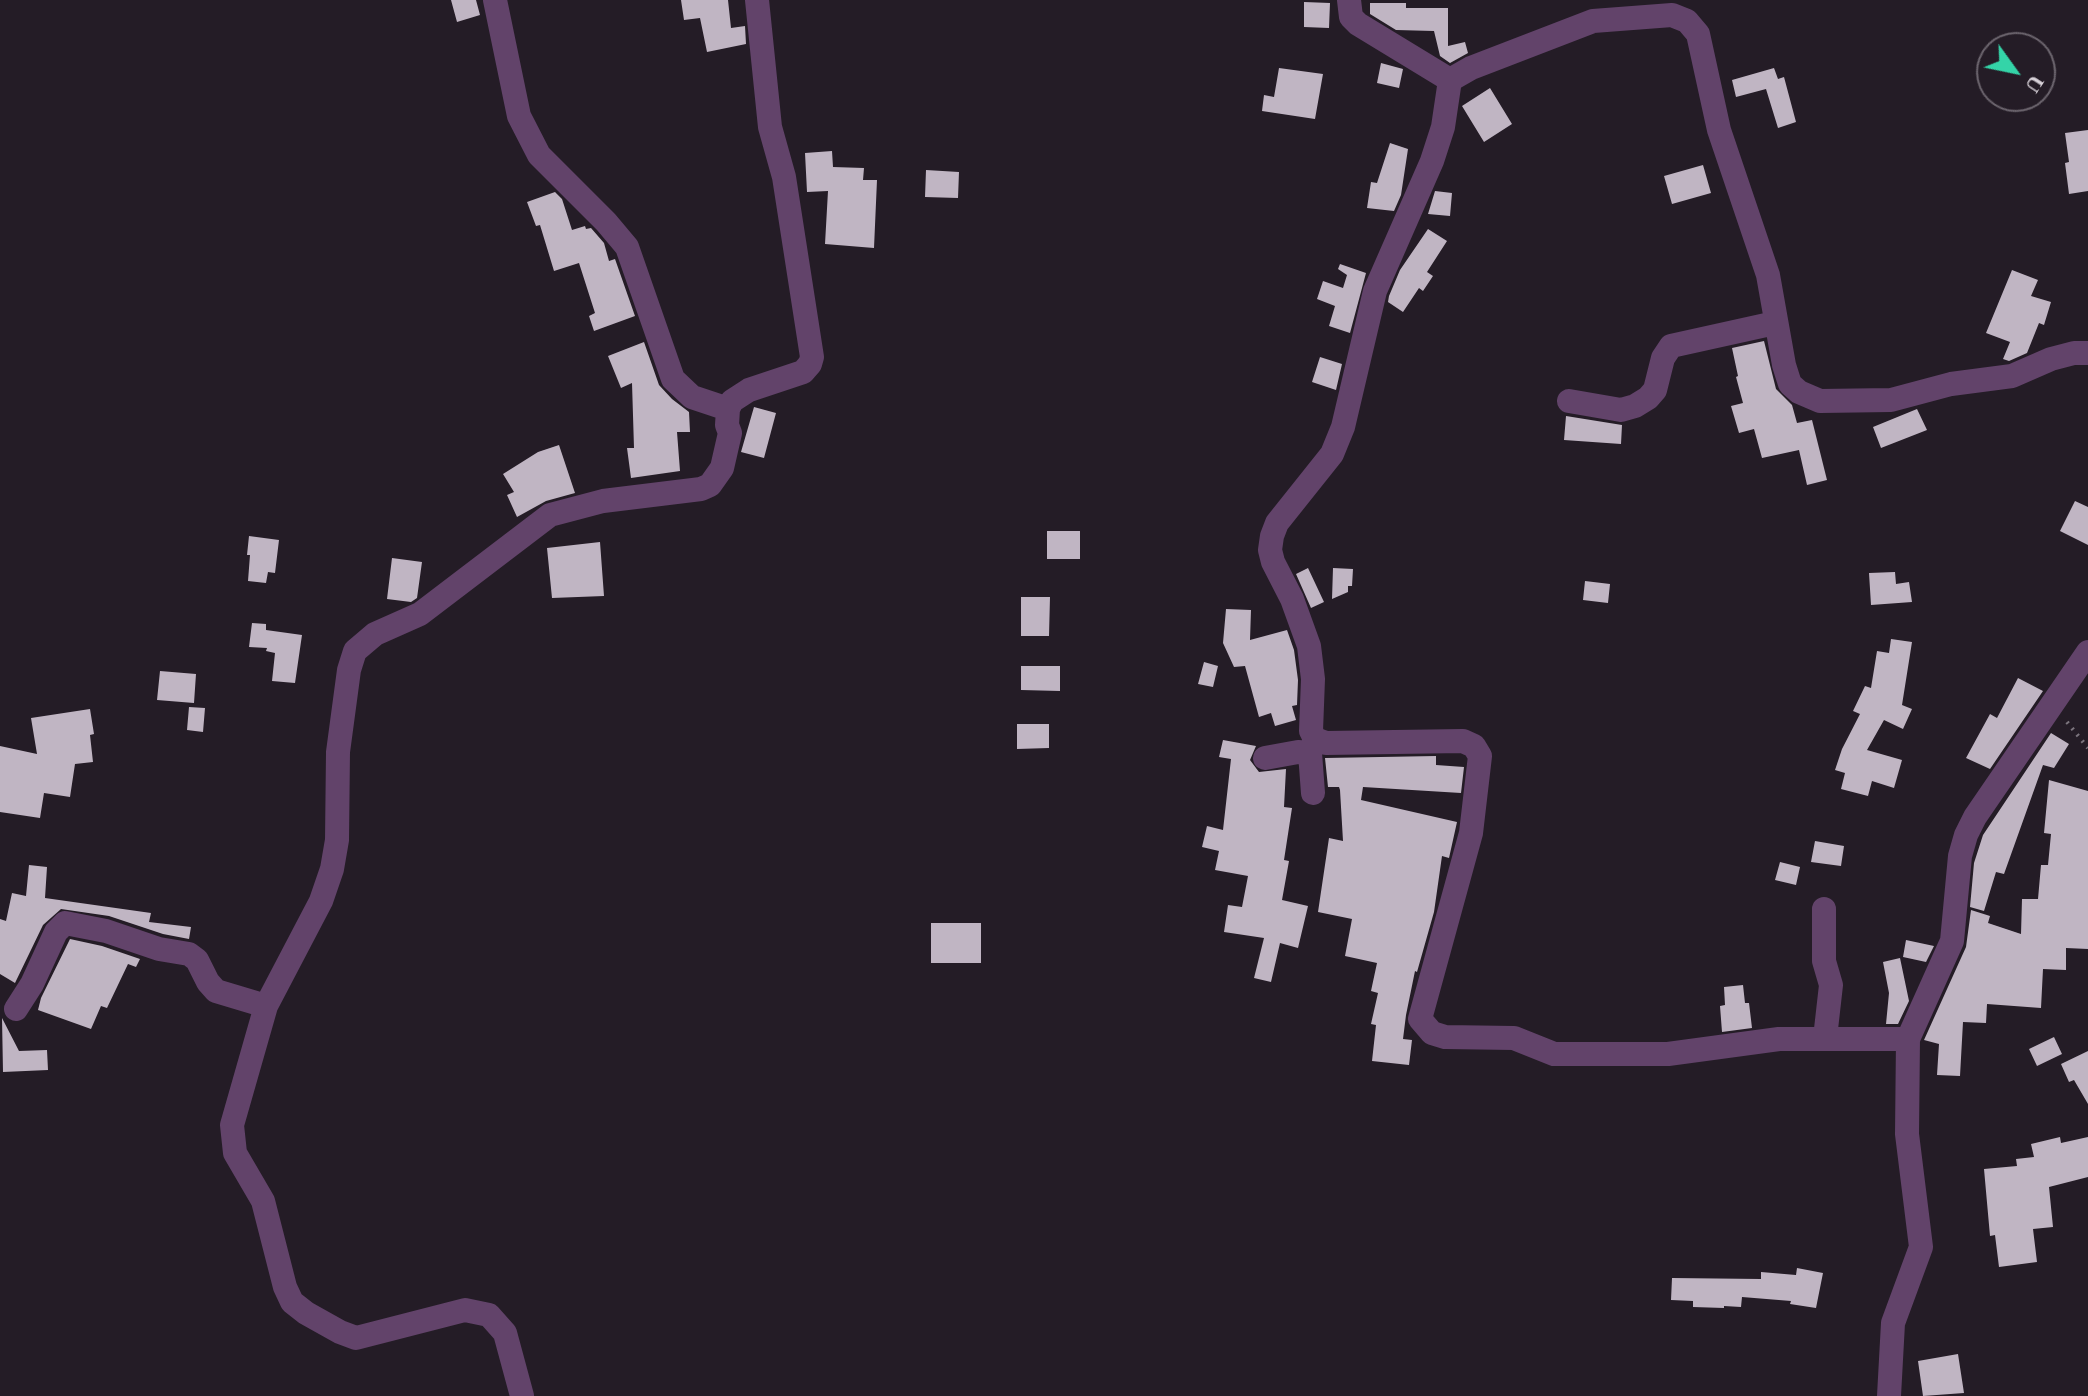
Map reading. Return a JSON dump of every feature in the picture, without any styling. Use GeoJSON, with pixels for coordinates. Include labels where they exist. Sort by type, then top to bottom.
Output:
{"type":"FeatureCollection","features":[{"type":"Feature","properties":{"kind":"street"},"geometry":{"type":"LineString","coordinates":[[495,0],[519,116],[539,155],[627,247],[673,379],[692,397],[728,409]]}},
{"type":"Feature","properties":{"kind":"street"},"geometry":{"type":"LineString","coordinates":[[522,1396],[505,1333],[489,1315],[465,1310],[356,1338],[306,1313],[292,1302],[285,1287],[263,1201],[235,1153],[232,1125],[266,1006],[321,901],[332,869],[337,840],[338,752],[349,670],[355,651],[367,639],[420,614],[550,515],[603,501],[701,489],[710,485],[722,468],[730,433],[728,409],[738,396],[803,372],[812,357],[784,177],[770,127],[757,0]]}},
{"type":"Feature","properties":{"kind":"street"},"geometry":{"type":"LineString","coordinates":[[1349,0],[1351,17],[1358,24],[1450,80]]}},
{"type":"Feature","properties":{"kind":"street"},"geometry":{"type":"LineString","coordinates":[[1450,80],[1471,68],[1593,21],[1672,15],[1687,21],[1698,34],[1719,130],[1768,275],[1775,323],[1790,384],[1799,392],[1820,401],[1891,400],[1951,384],[2012,376],[2051,359],[2088,353]]}},
{"type":"Feature","properties":{"kind":"street"},"geometry":{"type":"LineString","coordinates":[[1313,793],[1313,679],[1309,646],[1296,609],[1273,562],[1270,550],[1272,536],[1277,523],[1332,454],[1343,427],[1375,291],[1432,161],[1443,127],[1450,80]]}},
{"type":"Feature","properties":{"kind":"street"},"geometry":{"type":"LineString","coordinates":[[1569,401],[1621,410],[1635,406],[1655,390],[1663,358],[1671,346],[1775,323]]}},
{"type":"Feature","properties":{"kind":"street"},"geometry":{"type":"LineString","coordinates":[[1889,1396],[1893,1323],[1921,1247],[1907,1134],[1908,1039],[1952,941],[1960,856],[1966,835],[1975,817],[2088,652]]}},
{"type":"Feature","properties":{"kind":"street"},"geometry":{"type":"LineString","coordinates":[[1265,758],[1326,743],[1463,741],[1471,743],[1478,751],[1480,756],[1471,833],[1420,1019],[1432,1033],[1445,1037],[1514,1038],[1554,1054],[1668,1054],[1779,1039],[1908,1039]]}},
{"type":"Feature","properties":{"kind":"street"},"geometry":{"type":"LineString","coordinates":[[1824,909],[1824,961],[1831,985],[1825,1038]]}},
{"type":"Feature","properties":{"kind":"street"},"geometry":{"type":"LineString","coordinates":[[16,1009],[44,963],[56,932],[65,923],[106,931],[159,949],[189,954],[197,960],[216,991],[266,1006]]}},
{"type":"Feature","properties":{"kind":"path"},"geometry":{"type":"LineString","coordinates":[[2053,704],[2088,748]]}},
{"type":"Feature","properties":{"kind":"building"},"geometry":{"type":"Polygon","coordinates":[[[451,0],[476,0],[480,15],[457,22],[451,0]]]}},
{"type":"Feature","properties":{"kind":"building"},"geometry":{"type":"Polygon","coordinates":[[[681,0],[728,0],[731,28],[745,26],[746,44],[707,52],[700,18],[684,20],[681,0]]]}},
{"type":"Feature","properties":{"kind":"building"},"geometry":{"type":"Polygon","coordinates":[[[1304,2],[1330,3],[1329,28],[1304,27],[1304,2]]]}},
{"type":"Feature","properties":{"kind":"building"},"geometry":{"type":"Polygon","coordinates":[[[1370,3],[1406,3],[1406,8],[1448,8],[1448,46],[1465,42],[1468,53],[1450,63],[1440,56],[1434,31],[1396,30],[1370,14],[1370,3]]]}},
{"type":"Feature","properties":{"kind":"building"},"geometry":{"type":"Polygon","coordinates":[[[1381,63],[1403,69],[1399,88],[1377,83],[1381,63]]]}},
{"type":"Feature","properties":{"kind":"building"},"geometry":{"type":"Polygon","coordinates":[[[1279,68],[1323,74],[1315,119],[1262,111],[1264,95],[1274,97],[1279,68]]]}},
{"type":"Feature","properties":{"kind":"building"},"geometry":{"type":"Polygon","coordinates":[[[1774,68],[1778,79],[1784,77],[1796,122],[1778,128],[1766,89],[1736,97],[1732,80],[1774,68]]]}},
{"type":"Feature","properties":{"kind":"building"},"geometry":{"type":"Polygon","coordinates":[[[1490,88],[1512,124],[1484,142],[1462,106],[1490,88]]]}},
{"type":"Feature","properties":{"kind":"building"},"geometry":{"type":"Polygon","coordinates":[[[2088,130],[2088,191],[2069,194],[2065,133],[2088,130]]]}},
{"type":"Feature","properties":{"kind":"building"},"geometry":{"type":"Polygon","coordinates":[[[1390,143],[1408,149],[1401,195],[1394,211],[1367,208],[1371,182],[1377,183],[1390,143]]]}},
{"type":"Feature","properties":{"kind":"building"},"geometry":{"type":"Polygon","coordinates":[[[832,151],[833,167],[864,168],[863,180],[877,180],[874,248],[825,244],[828,191],[807,192],[805,153],[832,151]]]}},
{"type":"Feature","properties":{"kind":"building"},"geometry":{"type":"Polygon","coordinates":[[[1703,165],[1711,193],[1672,204],[1664,176],[1703,165]]]}},
{"type":"Feature","properties":{"kind":"building"},"geometry":{"type":"Polygon","coordinates":[[[926,170],[959,172],[958,198],[925,197],[926,170]]]}},
{"type":"Feature","properties":{"kind":"building"},"geometry":{"type":"Polygon","coordinates":[[[1435,191],[1452,193],[1450,216],[1428,214],[1435,191]]]}},
{"type":"Feature","properties":{"kind":"building"},"geometry":{"type":"Polygon","coordinates":[[[555,192],[562,199],[572,230],[585,226],[586,229],[591,228],[604,243],[609,261],[615,259],[635,316],[594,331],[589,316],[595,313],[579,263],[554,271],[540,225],[536,226],[527,202],[555,192]]]}},
{"type":"Feature","properties":{"kind":"building"},"geometry":{"type":"Polygon","coordinates":[[[1428,229],[1447,241],[1427,272],[1433,276],[1423,291],[1419,288],[1403,312],[1388,302],[1389,296],[1400,270],[1428,229]]]}},
{"type":"Feature","properties":{"kind":"building"},"geometry":{"type":"Polygon","coordinates":[[[1340,264],[1366,273],[1350,333],[1329,326],[1335,306],[1317,299],[1323,281],[1343,288],[1347,275],[1338,269],[1340,264]]]}},
{"type":"Feature","properties":{"kind":"building"},"geometry":{"type":"Polygon","coordinates":[[[2012,270],[2038,280],[2031,296],[2051,302],[2044,325],[2039,323],[2027,353],[2009,361],[2003,359],[2010,342],[1986,333],[2012,270]]]}},
{"type":"Feature","properties":{"kind":"building"},"geometry":{"type":"Polygon","coordinates":[[[1764,341],[1776,389],[1792,405],[1797,423],[1812,420],[1827,480],[1807,485],[1799,450],[1762,458],[1754,429],[1739,433],[1731,406],[1743,403],[1732,348],[1764,341]]]}},
{"type":"Feature","properties":{"kind":"building"},"geometry":{"type":"Polygon","coordinates":[[[644,342],[659,385],[689,412],[690,432],[677,432],[680,471],[631,478],[627,448],[634,448],[632,383],[621,388],[608,356],[644,342]]]}},
{"type":"Feature","properties":{"kind":"building"},"geometry":{"type":"Polygon","coordinates":[[[1320,357],[1342,364],[1336,390],[1312,382],[1320,357]]]}},
{"type":"Feature","properties":{"kind":"building"},"geometry":{"type":"Polygon","coordinates":[[[754,407],[776,413],[764,458],[741,452],[754,407]]]}},
{"type":"Feature","properties":{"kind":"building"},"geometry":{"type":"Polygon","coordinates":[[[1917,409],[1927,430],[1881,448],[1873,427],[1917,409]]]}},
{"type":"Feature","properties":{"kind":"building"},"geometry":{"type":"Polygon","coordinates":[[[1566,416],[1622,425],[1621,444],[1564,440],[1566,416]]]}},
{"type":"Feature","properties":{"kind":"building"},"geometry":{"type":"Polygon","coordinates":[[[559,445],[575,493],[546,501],[517,517],[507,495],[514,492],[503,474],[538,452],[559,445]]]}},
{"type":"Feature","properties":{"kind":"building"},"geometry":{"type":"Polygon","coordinates":[[[2075,501],[2088,507],[2088,545],[2060,531],[2075,501]]]}},
{"type":"Feature","properties":{"kind":"building"},"geometry":{"type":"Polygon","coordinates":[[[1047,531],[1080,531],[1080,559],[1047,559],[1047,531]]]}},
{"type":"Feature","properties":{"kind":"building"},"geometry":{"type":"Polygon","coordinates":[[[249,536],[279,540],[275,573],[268,572],[266,583],[248,581],[249,536]]]}},
{"type":"Feature","properties":{"kind":"building"},"geometry":{"type":"Polygon","coordinates":[[[600,542],[604,596],[552,598],[547,548],[600,542]]]}},
{"type":"Feature","properties":{"kind":"building"},"geometry":{"type":"Polygon","coordinates":[[[392,558],[422,562],[417,598],[411,602],[387,599],[392,558]]]}},
{"type":"Feature","properties":{"kind":"building"},"geometry":{"type":"Polygon","coordinates":[[[1308,568],[1324,602],[1311,608],[1296,574],[1308,568]]]}},
{"type":"Feature","properties":{"kind":"building"},"geometry":{"type":"Polygon","coordinates":[[[1333,568],[1353,569],[1352,586],[1348,586],[1348,592],[1332,599],[1333,568]]]}},
{"type":"Feature","properties":{"kind":"building"},"geometry":{"type":"Polygon","coordinates":[[[1895,572],[1896,584],[1909,582],[1912,602],[1871,605],[1869,573],[1895,572]]]}},
{"type":"Feature","properties":{"kind":"building"},"geometry":{"type":"Polygon","coordinates":[[[1585,581],[1610,584],[1608,603],[1583,600],[1585,581]]]}},
{"type":"Feature","properties":{"kind":"building"},"geometry":{"type":"Polygon","coordinates":[[[1021,597],[1050,597],[1049,636],[1021,636],[1021,597]]]}},
{"type":"Feature","properties":{"kind":"building"},"geometry":{"type":"Polygon","coordinates":[[[1226,609],[1251,610],[1250,640],[1287,630],[1294,650],[1298,680],[1297,705],[1292,706],[1296,720],[1275,726],[1271,713],[1259,717],[1245,666],[1234,667],[1223,643],[1226,609]]]}},
{"type":"Feature","properties":{"kind":"building"},"geometry":{"type":"Polygon","coordinates":[[[252,623],[266,624],[266,630],[302,635],[295,683],[272,681],[275,653],[266,651],[267,648],[249,647],[252,623]]]}},
{"type":"Feature","properties":{"kind":"building"},"geometry":{"type":"Polygon","coordinates":[[[1891,639],[1912,642],[1902,705],[1912,709],[1903,729],[1884,720],[1867,750],[1902,760],[1894,788],[1872,781],[1868,796],[1841,789],[1845,773],[1835,770],[1860,714],[1853,711],[1865,686],[1871,688],[1877,651],[1889,653],[1891,639]]]}},
{"type":"Feature","properties":{"kind":"building"},"geometry":{"type":"Polygon","coordinates":[[[1204,662],[1218,666],[1213,687],[1198,684],[1204,662]]]}},
{"type":"Feature","properties":{"kind":"building"},"geometry":{"type":"Polygon","coordinates":[[[1021,666],[1060,666],[1060,691],[1021,690],[1021,666]]]}},
{"type":"Feature","properties":{"kind":"building"},"geometry":{"type":"Polygon","coordinates":[[[160,671],[196,674],[194,703],[157,700],[160,671]]]}},
{"type":"Feature","properties":{"kind":"building"},"geometry":{"type":"Polygon","coordinates":[[[2018,678],[2043,691],[1990,769],[1966,758],[1990,714],[1997,718],[2018,678]]]}},
{"type":"Feature","properties":{"kind":"building"},"geometry":{"type":"Polygon","coordinates":[[[189,707],[205,708],[203,732],[187,730],[189,707]]]}},
{"type":"Feature","properties":{"kind":"building"},"geometry":{"type":"Polygon","coordinates":[[[90,709],[94,734],[90,735],[93,762],[75,764],[70,797],[44,793],[40,818],[0,812],[0,746],[37,754],[31,718],[90,709]]]}},
{"type":"Feature","properties":{"kind":"building"},"geometry":{"type":"Polygon","coordinates":[[[1017,724],[1049,724],[1049,748],[1017,749],[1017,724]]]}},
{"type":"Feature","properties":{"kind":"building"},"geometry":{"type":"Polygon","coordinates":[[[2051,733],[2069,744],[2054,768],[2043,765],[2004,874],[1996,872],[1984,911],[1970,907],[1974,863],[1983,835],[2051,733]]]}},
{"type":"Feature","properties":{"kind":"building"},"geometry":{"type":"Polygon","coordinates":[[[1223,740],[1256,746],[1250,760],[1259,772],[1286,769],[1284,807],[1292,808],[1284,860],[1289,861],[1282,900],[1308,906],[1298,948],[1280,943],[1271,982],[1254,978],[1264,938],[1224,932],[1228,905],[1242,907],[1248,876],[1215,870],[1219,851],[1202,847],[1207,826],[1223,830],[1231,759],[1219,757],[1223,740]]]}},
{"type":"Feature","properties":{"kind":"building"},"geometry":{"type":"Polygon","coordinates":[[[1436,756],[1436,765],[1464,767],[1461,793],[1363,787],[1361,800],[1457,822],[1449,858],[1442,856],[1434,912],[1415,971],[1406,1015],[1403,1039],[1412,1040],[1409,1065],[1372,1061],[1376,1025],[1371,1024],[1378,993],[1371,991],[1377,963],[1345,956],[1352,919],[1318,912],[1329,838],[1343,841],[1340,790],[1339,787],[1328,787],[1325,758],[1436,756]]]}},
{"type":"Feature","properties":{"kind":"building"},"geometry":{"type":"Polygon","coordinates":[[[2049,780],[2088,791],[2088,949],[2066,948],[2066,970],[2043,969],[2041,1008],[1987,1004],[1986,1023],[1963,1022],[1960,1076],[1937,1075],[1939,1044],[1924,1040],[1966,947],[1971,910],[1990,916],[1988,923],[2021,934],[2022,899],[2038,899],[2041,865],[2048,865],[2051,834],[2044,833],[2049,780]]]}},
{"type":"Feature","properties":{"kind":"building"},"geometry":{"type":"Polygon","coordinates":[[[1815,841],[1844,846],[1841,866],[1811,862],[1815,841]]]}},
{"type":"Feature","properties":{"kind":"building"},"geometry":{"type":"Polygon","coordinates":[[[1780,862],[1800,867],[1796,885],[1775,880],[1780,862]]]}},
{"type":"Feature","properties":{"kind":"building"},"geometry":{"type":"Polygon","coordinates":[[[29,865],[47,867],[45,898],[151,913],[149,922],[191,927],[189,939],[109,916],[61,909],[43,925],[15,983],[0,974],[0,919],[6,921],[12,893],[26,896],[29,865]]]}},
{"type":"Feature","properties":{"kind":"building"},"geometry":{"type":"Polygon","coordinates":[[[931,923],[981,923],[981,963],[931,963],[931,923]]]}},
{"type":"Feature","properties":{"kind":"building"},"geometry":{"type":"Polygon","coordinates":[[[70,939],[140,959],[136,967],[128,964],[107,1008],[101,1006],[91,1029],[38,1010],[70,939]]]}},
{"type":"Feature","properties":{"kind":"building"},"geometry":{"type":"Polygon","coordinates":[[[1906,940],[1934,946],[1926,962],[1903,957],[1906,940]]]}},
{"type":"Feature","properties":{"kind":"building"},"geometry":{"type":"Polygon","coordinates":[[[1900,958],[1909,1001],[1898,1024],[1886,1024],[1889,993],[1883,962],[1900,958]]]}},
{"type":"Feature","properties":{"kind":"building"},"geometry":{"type":"Polygon","coordinates":[[[1743,985],[1752,1028],[1722,1032],[1720,1006],[1725,1005],[1724,987],[1743,985]]]}},
{"type":"Feature","properties":{"kind":"building"},"geometry":{"type":"Polygon","coordinates":[[[2,1018],[19,1051],[47,1050],[48,1070],[3,1072],[2,1018]]]}},
{"type":"Feature","properties":{"kind":"building"},"geometry":{"type":"Polygon","coordinates":[[[2054,1037],[2062,1054],[2037,1066],[2029,1049],[2054,1037]]]}},
{"type":"Feature","properties":{"kind":"building"},"geometry":{"type":"Polygon","coordinates":[[[2088,1051],[2088,1104],[2074,1080],[2069,1082],[2061,1064],[2088,1051]]]}},
{"type":"Feature","properties":{"kind":"building"},"geometry":{"type":"Polygon","coordinates":[[[2060,1137],[2061,1143],[2088,1137],[2088,1177],[2049,1187],[2053,1227],[2033,1229],[2037,1262],[1999,1267],[1995,1235],[1990,1236],[1984,1169],[2017,1166],[2016,1159],[2034,1157],[2031,1144],[2060,1137]]]}},
{"type":"Feature","properties":{"kind":"building"},"geometry":{"type":"Polygon","coordinates":[[[1797,1268],[1823,1273],[1816,1308],[1790,1304],[1791,1301],[1742,1297],[1741,1307],[1724,1308],[1693,1307],[1693,1301],[1671,1300],[1672,1278],[1761,1279],[1761,1272],[1796,1275],[1797,1268]]]}},
{"type":"Feature","properties":{"kind":"building"},"geometry":{"type":"Polygon","coordinates":[[[1958,1354],[1964,1393],[1923,1396],[1918,1361],[1958,1354]]]}}]}
